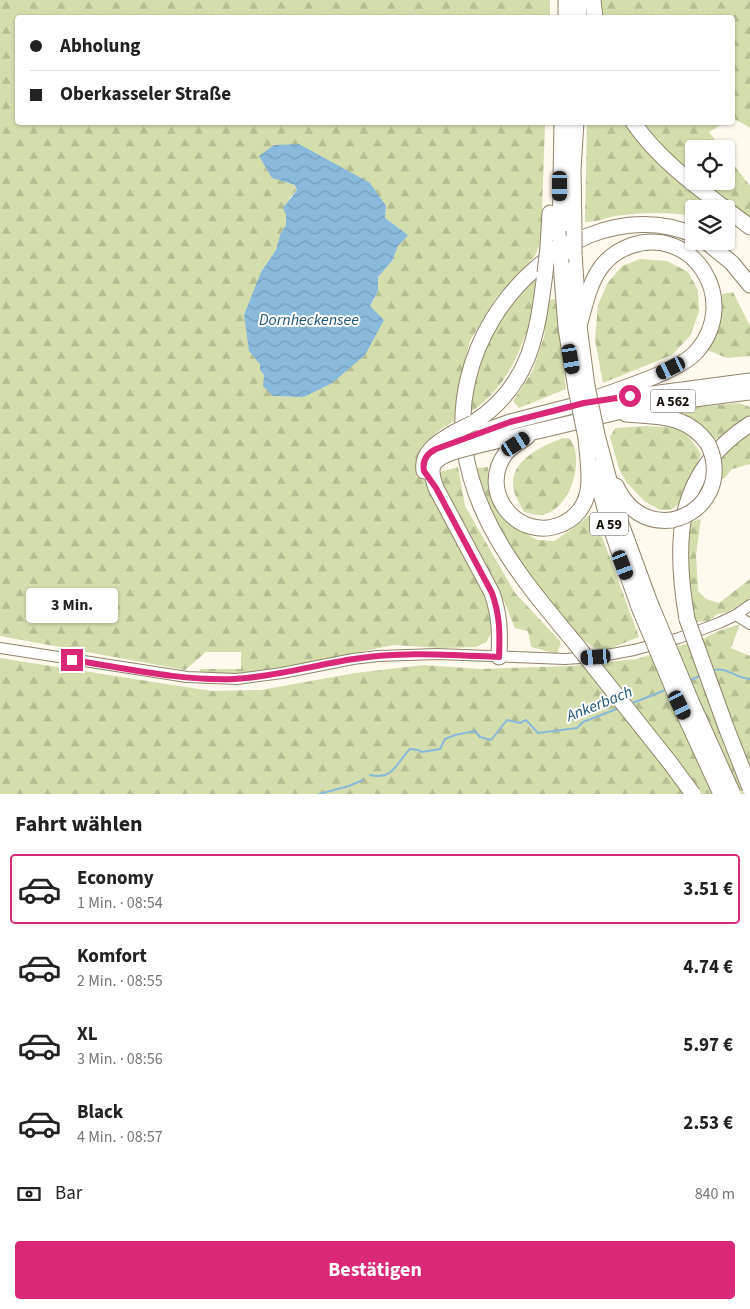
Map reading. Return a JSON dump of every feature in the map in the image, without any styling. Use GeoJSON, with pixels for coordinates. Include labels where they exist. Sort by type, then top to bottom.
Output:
{"type":"FeatureCollection","features":[{"type":"Feature","properties":{"kind":"highway"},"geometry":{"type":"LineString","coordinates":[[566,0],[566,15]]}},
{"type":"Feature","properties":{"kind":"highway"},"geometry":{"type":"LineString","coordinates":[[579,0],[579,15]]}},
{"type":"Feature","properties":{"kind":"highway"},"geometry":{"type":"LineString","coordinates":[[593,0],[595,15]]}},
{"type":"Feature","properties":{"kind":"highway"},"geometry":{"type":"LineString","coordinates":[[474,435],[491,410],[507,394],[526,365],[536,332],[545,273],[554,243],[550,205],[560,186],[562,125]]}},
{"type":"Feature","properties":{"kind":"highway","name":"A 59"},"geometry":{"type":"LineString","coordinates":[[573,327],[576,125]]}},
{"type":"Feature","properties":{"kind":"highway"},"geometry":{"type":"LineString","coordinates":[[635,125],[665,159],[746,224]]}},
{"type":"Feature","properties":{"kind":"highway"},"geometry":{"type":"LineString","coordinates":[[685,232],[663,226],[636,224],[602,230],[572,244],[539,265],[514,288],[492,320],[475,357],[466,391],[463,432],[468,466],[479,501],[488,525],[504,552],[538,598],[665,756],[693,794]]}},
{"type":"Feature","properties":{"kind":"highway"},"geometry":{"type":"LineString","coordinates":[[499,657],[500,622],[498,609],[492,593],[436,488],[424,471],[424,461],[447,447],[474,435],[510,422],[584,403],[659,374],[683,362],[697,352],[706,339],[712,324],[715,301],[703,269],[694,259],[683,251],[665,244],[645,242],[617,252],[598,271],[573,327]]}},
{"type":"Feature","properties":{"kind":"highway","name":"A 59"},"geometry":{"type":"LineString","coordinates":[[554,243],[561,263],[582,388],[609,523],[644,605],[691,701],[733,794]]}},
{"type":"Feature","properties":{"kind":"highway"},"geometry":{"type":"LineString","coordinates":[[716,250],[732,263],[750,285]]}},
{"type":"Feature","properties":{"kind":"highway"},"geometry":{"type":"LineString","coordinates":[[584,403],[750,381]]}},
{"type":"Feature","properties":{"kind":"highway","name":"A 562"},"geometry":{"type":"LineString","coordinates":[[447,447],[474,435],[542,429],[648,405],[750,392]]}},
{"type":"Feature","properties":{"kind":"highway"},"geometry":{"type":"LineString","coordinates":[[601,454],[620,494],[629,506],[646,517],[659,520],[672,520],[694,511],[711,491],[715,477],[715,464],[708,444],[695,429],[678,420],[612,412]]}},
{"type":"Feature","properties":{"kind":"highway"},"geometry":{"type":"LineString","coordinates":[[750,424],[718,448],[694,483],[686,507],[680,536],[680,562],[687,619],[750,788]]}},
{"type":"Feature","properties":{"kind":"highway"},"geometry":{"type":"LineString","coordinates":[[542,429],[511,448],[499,465],[496,479],[499,499],[506,511],[522,524],[535,528],[549,528],[562,524],[573,517],[582,507],[588,489],[592,437]]}},
{"type":"Feature","properties":{"kind":"highway","name":"A 59"},"geometry":{"type":"LineString","coordinates":[[592,437],[601,454],[644,605],[680,705],[720,794]]}},
{"type":"Feature","properties":{"kind":"street"},"geometry":{"type":"LineString","coordinates":[[0,648],[187,678],[260,677],[378,656],[437,654],[565,659],[614,654],[679,638],[736,615],[750,605]]}},
{"type":"Feature","properties":{"kind":"street"},"geometry":{"type":"LineString","coordinates":[[736,615],[750,624]]}},
{"type":"Feature","properties":{"kind":"green space"},"geometry":{"type":"Polygon","coordinates":[[[0,0],[550,0],[550,15],[15,15],[15,125],[545,125],[541,240],[535,256],[495,299],[470,341],[454,421],[438,431],[422,446],[416,462],[482,586],[494,617],[492,632],[486,642],[476,647],[440,648],[394,645],[240,674],[200,673],[200,669],[241,669],[241,652],[206,652],[185,670],[0,636],[0,0]],[[272,178],[295,185],[297,190],[290,197],[286,225],[280,235],[276,250],[261,272],[260,370],[273,396],[304,397],[365,355],[370,306],[378,291],[378,277],[392,261],[398,246],[407,235],[385,218],[386,206],[272,178]]]}},
{"type":"Feature","properties":{"kind":"green space"},"geometry":{"type":"Polygon","coordinates":[[[601,0],[750,0],[750,128],[735,119],[735,15],[602,15],[601,0]]]}},
{"type":"Feature","properties":{"kind":"green space"},"geometry":{"type":"Polygon","coordinates":[[[587,125],[628,125],[685,180],[685,190],[695,190],[706,200],[685,200],[685,215],[645,213],[616,216],[585,222],[587,125]]]}},
{"type":"Feature","properties":{"kind":"green space"},"geometry":{"type":"Polygon","coordinates":[[[642,125],[721,125],[709,132],[715,140],[685,140],[685,168],[673,158],[642,125]]]}},
{"type":"Feature","properties":{"kind":"green space"},"geometry":{"type":"Polygon","coordinates":[[[735,167],[750,186],[750,218],[735,206],[735,200],[727,200],[714,190],[735,190],[735,167]]]}},
{"type":"Feature","properties":{"kind":"green space"},"geometry":{"type":"Polygon","coordinates":[[[640,259],[667,261],[688,272],[698,290],[699,312],[690,336],[672,355],[603,383],[595,340],[598,305],[607,284],[622,266],[640,259]]]}},
{"type":"Feature","properties":{"kind":"green space"},"geometry":{"type":"Polygon","coordinates":[[[536,279],[531,318],[516,359],[501,383],[481,404],[469,413],[476,370],[493,323],[529,284],[536,279]]]}},
{"type":"Feature","properties":{"kind":"green space"},"geometry":{"type":"Polygon","coordinates":[[[733,292],[750,326],[750,356],[727,358],[705,349],[714,336],[719,323],[722,294],[733,292]]]}},
{"type":"Feature","properties":{"kind":"green space"},"geometry":{"type":"Polygon","coordinates":[[[555,299],[566,389],[519,408],[513,401],[532,372],[544,337],[548,300],[555,299]]]}},
{"type":"Feature","properties":{"kind":"green space"},"geometry":{"type":"Polygon","coordinates":[[[739,403],[750,407],[750,418],[714,440],[678,414],[685,408],[739,403]]]}},
{"type":"Feature","properties":{"kind":"green space"},"geometry":{"type":"Polygon","coordinates":[[[645,426],[678,429],[689,437],[701,454],[682,501],[671,510],[660,510],[644,501],[627,483],[619,469],[610,437],[615,428],[645,426]]]}},
{"type":"Feature","properties":{"kind":"green space"},"geometry":{"type":"Polygon","coordinates":[[[750,434],[750,464],[732,469],[725,478],[721,479],[722,453],[733,443],[750,434]]]}},
{"type":"Feature","properties":{"kind":"green space"},"geometry":{"type":"Polygon","coordinates":[[[563,438],[570,439],[575,449],[576,468],[570,488],[559,505],[552,511],[543,515],[524,512],[515,494],[513,483],[519,465],[544,446],[563,438]]]}},
{"type":"Feature","properties":{"kind":"green space"},"geometry":{"type":"Polygon","coordinates":[[[458,467],[465,506],[515,593],[561,642],[557,654],[531,647],[528,631],[515,628],[506,606],[437,473],[458,467]]]}},
{"type":"Feature","properties":{"kind":"green space"},"geometry":{"type":"Polygon","coordinates":[[[488,467],[488,478],[493,495],[519,529],[537,540],[554,541],[593,512],[639,637],[601,652],[580,638],[533,582],[509,545],[493,515],[476,468],[488,467]]]}},
{"type":"Feature","properties":{"kind":"green space"},"geometry":{"type":"Polygon","coordinates":[[[701,519],[696,555],[698,591],[706,599],[719,603],[750,579],[750,598],[728,612],[718,614],[708,621],[696,622],[688,601],[685,549],[691,522],[701,519]]]}},
{"type":"Feature","properties":{"kind":"green space"},"geometry":{"type":"Polygon","coordinates":[[[740,624],[731,648],[750,656],[750,794],[0,794],[0,658],[212,691],[261,690],[355,673],[424,665],[480,669],[572,666],[637,659],[700,640],[740,624]]]}},
{"type":"Feature","properties":{"kind":"water","name":"Dornheckensee"},"geometry":{"type":"Polygon","coordinates":[[[299,144],[370,183],[386,206],[385,218],[408,235],[398,246],[392,261],[378,277],[378,291],[370,306],[384,320],[365,355],[332,383],[304,397],[273,396],[263,386],[264,375],[260,370],[260,364],[249,351],[244,315],[261,272],[276,250],[280,235],[286,225],[286,215],[283,208],[297,190],[295,185],[272,178],[259,156],[274,145],[299,144]]]}},
{"type":"Feature","properties":{"kind":"waterway","name":"Ankerbach"},"geometry":{"type":"LineString","coordinates":[[711,671],[726,671],[750,679]]}},
{"type":"Feature","properties":{"kind":"waterway","name":"Ankerbach"},"geometry":{"type":"LineString","coordinates":[[688,681],[700,676]]}},
{"type":"Feature","properties":{"kind":"waterway","name":"Ankerbach"},"geometry":{"type":"LineString","coordinates":[[630,704],[668,689]]}},
{"type":"Feature","properties":{"kind":"waterway","name":"Ankerbach"},"geometry":{"type":"LineString","coordinates":[[370,775],[378,776],[389,773],[410,749],[422,752],[440,749],[445,739],[455,735],[475,731],[480,737],[491,740],[507,720],[520,723],[526,720],[538,733],[577,728],[583,722],[619,708]]}},
{"type":"Feature","properties":{"kind":"waterway","name":"Ankerbach"},"geometry":{"type":"LineString","coordinates":[[319,794],[363,780]]}},
{"type":"Feature","properties":{"kind":"route"},"geometry":{"type":"LineString","coordinates":[[72,660],[187,678],[237,679],[260,677],[378,656],[437,654],[499,657],[500,622],[498,609],[492,593],[436,488],[424,471],[425,458],[431,451],[510,422],[584,403],[630,396]]}}]}
